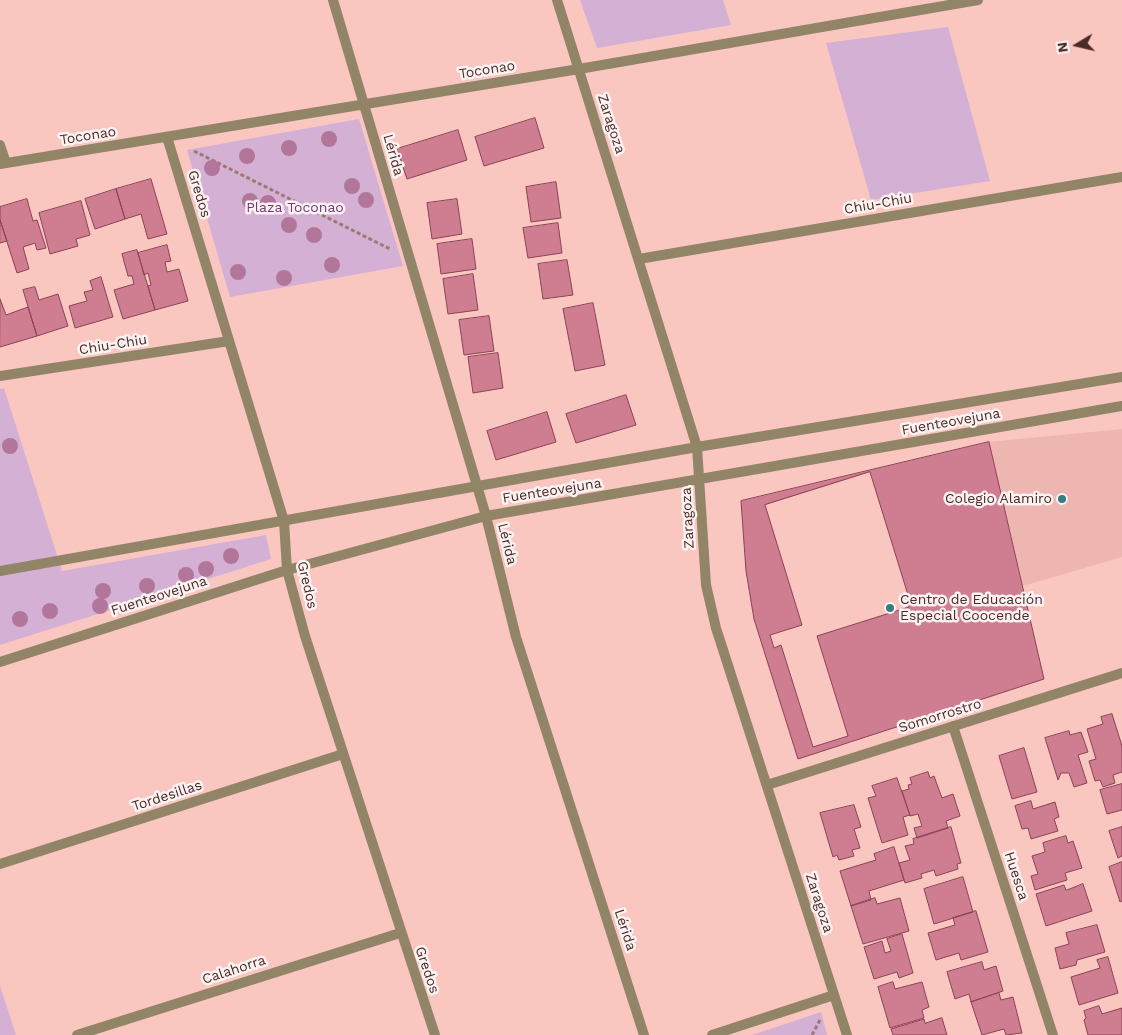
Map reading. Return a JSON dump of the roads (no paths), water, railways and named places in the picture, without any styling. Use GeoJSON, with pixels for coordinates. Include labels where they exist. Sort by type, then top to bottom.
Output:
{"type":"FeatureCollection","features":[{"type":"Feature","properties":{"kind":"street","name":"Lérida"},"geometry":{"type":"LineString","coordinates":[[333,0],[486,516],[516,637],[644,1035]]}},
{"type":"Feature","properties":{"kind":"street","name":"Zaragoza"},"geometry":{"type":"LineString","coordinates":[[558,0],[698,447],[706,585],[710,607],[847,1035]]}},
{"type":"Feature","properties":{"kind":"street","name":"Toconao"},"geometry":{"type":"LineString","coordinates":[[3,163],[579,69],[978,0]]}},
{"type":"Feature","properties":{"kind":"street","name":"Gredos"},"geometry":{"type":"LineString","coordinates":[[167,137],[284,521],[287,570],[305,636],[400,933],[435,1035]]}},
{"type":"Feature","properties":{"kind":"street"},"geometry":{"type":"LineString","coordinates":[[0,145],[3,163]]}},
{"type":"Feature","properties":{"kind":"street","name":"Chiu-Chiu"},"geometry":{"type":"LineString","coordinates":[[639,259],[1122,177]]}},
{"type":"Feature","properties":{"kind":"street","name":"Chiu-Chiu"},"geometry":{"type":"LineString","coordinates":[[0,376],[229,341]]}},
{"type":"Feature","properties":{"kind":"street","name":"Fuenteovejuna"},"geometry":{"type":"LineString","coordinates":[[0,570],[698,447],[1122,377]]}},
{"type":"Feature","properties":{"kind":"street","name":"Fuenteovejuna"},"geometry":{"type":"LineString","coordinates":[[0,662],[287,570],[486,516],[700,481],[1122,406]]}},
{"type":"Feature","properties":{"kind":"street","name":"Somorrostro"},"geometry":{"type":"LineString","coordinates":[[767,784],[1122,673]]}},
{"type":"Feature","properties":{"kind":"street","name":"Huesca"},"geometry":{"type":"LineString","coordinates":[[953,726],[1053,1035]]}},
{"type":"Feature","properties":{"kind":"street","name":"Tordesillas"},"geometry":{"type":"LineString","coordinates":[[0,864],[343,754]]}},
{"type":"Feature","properties":{"kind":"street","name":"Calahorra"},"geometry":{"type":"LineString","coordinates":[[77,1035],[400,933]]}},
{"type":"Feature","properties":{"kind":"street"},"geometry":{"type":"LineString","coordinates":[[712,1035],[834,995]]}},
{"type":"Feature","properties":{"kind":"place","name":"Colegio Alamiro"},"geometry":{"type":"Point","coordinates":[1062,499]}},
{"type":"Feature","properties":{"kind":"place","name":"Centro de Educación Especial Coocende"},"geometry":{"type":"Point","coordinates":[890,608]}},
{"type":"Feature","properties":{"kind":"park label","name":"Plaza Toconao"},"geometry":{"type":"Point","coordinates":[295,208]}}]}
